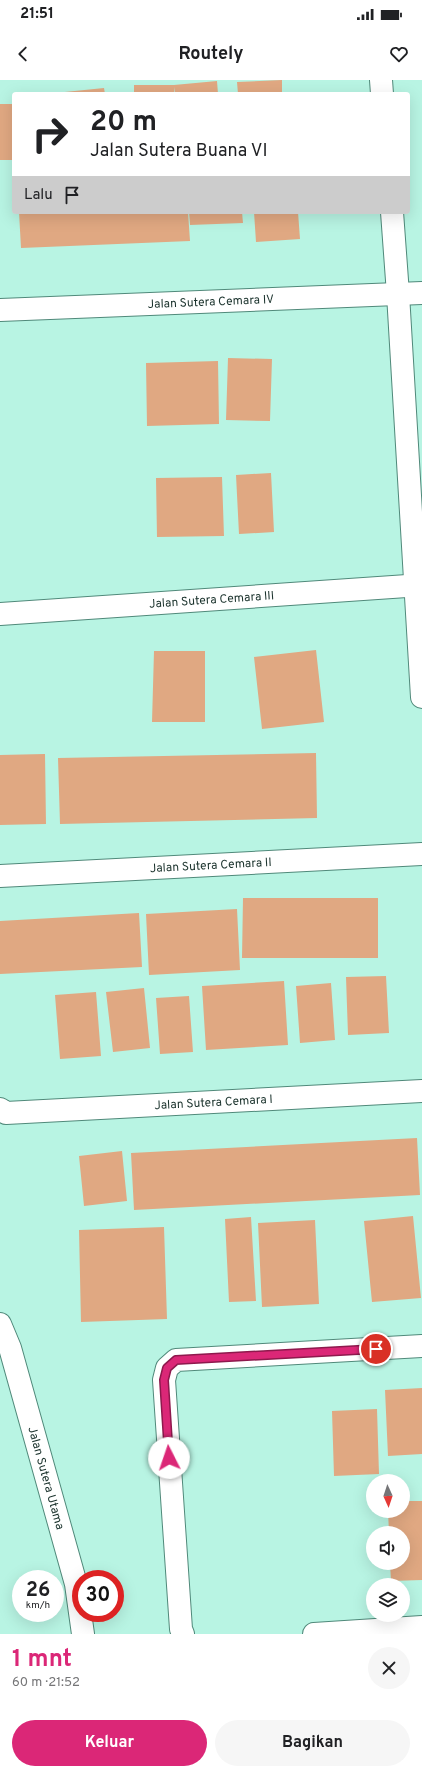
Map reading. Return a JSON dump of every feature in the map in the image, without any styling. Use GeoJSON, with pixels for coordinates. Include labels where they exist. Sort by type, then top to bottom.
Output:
{"type":"FeatureCollection","features":[{"type":"Feature","properties":{"kind":"street"},"geometry":{"type":"LineString","coordinates":[[381,80],[382,92]]}},
{"type":"Feature","properties":{"kind":"street"},"geometry":{"type":"LineString","coordinates":[[392,214],[419,585],[422,697]]}},
{"type":"Feature","properties":{"kind":"street","name":"Jalan Sutera Cemara IV"},"geometry":{"type":"LineString","coordinates":[[0,310],[422,293]]}},
{"type":"Feature","properties":{"kind":"street","name":"Jalan Sutera Cemara III"},"geometry":{"type":"LineString","coordinates":[[0,614],[419,585]]}},
{"type":"Feature","properties":{"kind":"street","name":"Jalan Sutera Cemara II"},"geometry":{"type":"LineString","coordinates":[[0,876],[422,854]]}},
{"type":"Feature","properties":{"kind":"street","name":"Jalan Sutera Cemara I"},"geometry":{"type":"LineString","coordinates":[[3,1111],[422,1091]]}},
{"type":"Feature","properties":{"kind":"street","name":"Jalan Sutera Utama"},"geometry":{"type":"LineString","coordinates":[[0,1324],[10,1348],[76,1584],[83,1634]]}},
{"type":"Feature","properties":{"kind":"street"},"geometry":{"type":"LineString","coordinates":[[184,1634],[181,1629],[164,1380],[167,1368],[176,1360],[422,1346]]}},
{"type":"Feature","properties":{"kind":"street"},"geometry":{"type":"LineString","coordinates":[[314,1634],[389,1632],[422,1627]]}},
{"type":"Feature","properties":{"kind":"building"},"geometry":{"type":"Polygon","coordinates":[[[282,80],[282,92],[238,92],[237,82],[282,80]]]}},
{"type":"Feature","properties":{"kind":"building"},"geometry":{"type":"Polygon","coordinates":[[[217,81],[218,92],[175,92],[174,87],[174,92],[134,92],[134,85],[174,85],[217,81]]]}},
{"type":"Feature","properties":{"kind":"building"},"geometry":{"type":"Polygon","coordinates":[[[104,88],[105,92],[65,92],[104,88]]]}},
{"type":"Feature","properties":{"kind":"building"},"geometry":{"type":"Polygon","coordinates":[[[0,104],[12,104],[12,160],[0,160],[0,104]]]}},
{"type":"Feature","properties":{"kind":"building"},"geometry":{"type":"Polygon","coordinates":[[[19,214],[188,214],[190,241],[21,248],[19,214]]]}},
{"type":"Feature","properties":{"kind":"building"},"geometry":{"type":"Polygon","coordinates":[[[189,214],[242,214],[243,223],[190,225],[189,214]]]}},
{"type":"Feature","properties":{"kind":"building"},"geometry":{"type":"Polygon","coordinates":[[[254,214],[298,214],[300,239],[256,242],[254,214]]]}},
{"type":"Feature","properties":{"kind":"building"},"geometry":{"type":"Polygon","coordinates":[[[228,358],[272,359],[270,421],[226,420],[228,358]]]}},
{"type":"Feature","properties":{"kind":"building"},"geometry":{"type":"Polygon","coordinates":[[[218,361],[219,424],[147,426],[146,363],[218,361]]]}},
{"type":"Feature","properties":{"kind":"building"},"geometry":{"type":"Polygon","coordinates":[[[271,473],[274,532],[239,534],[236,475],[271,473]]]}},
{"type":"Feature","properties":{"kind":"building"},"geometry":{"type":"Polygon","coordinates":[[[222,477],[224,536],[157,537],[156,478],[222,477]]]}},
{"type":"Feature","properties":{"kind":"building"},"geometry":{"type":"Polygon","coordinates":[[[316,650],[324,722],[262,729],[254,657],[316,650]]]}},
{"type":"Feature","properties":{"kind":"building"},"geometry":{"type":"Polygon","coordinates":[[[154,651],[205,651],[205,722],[152,722],[154,651]]]}},
{"type":"Feature","properties":{"kind":"building"},"geometry":{"type":"Polygon","coordinates":[[[316,753],[317,818],[60,824],[58,758],[316,753]]]}},
{"type":"Feature","properties":{"kind":"building"},"geometry":{"type":"Polygon","coordinates":[[[45,754],[46,824],[0,825],[0,755],[45,754]]]}},
{"type":"Feature","properties":{"kind":"building"},"geometry":{"type":"Polygon","coordinates":[[[243,898],[378,898],[378,958],[242,958],[243,898]]]}},
{"type":"Feature","properties":{"kind":"building"},"geometry":{"type":"Polygon","coordinates":[[[237,909],[240,970],[149,975],[146,914],[237,909]]]}},
{"type":"Feature","properties":{"kind":"building"},"geometry":{"type":"Polygon","coordinates":[[[139,913],[142,967],[0,974],[0,921],[139,913]]]}},
{"type":"Feature","properties":{"kind":"building"},"geometry":{"type":"Polygon","coordinates":[[[386,976],[389,1033],[348,1035],[346,977],[386,976]]]}},
{"type":"Feature","properties":{"kind":"building"},"geometry":{"type":"Polygon","coordinates":[[[284,981],[288,1045],[206,1050],[202,986],[284,981]]]}},
{"type":"Feature","properties":{"kind":"building"},"geometry":{"type":"Polygon","coordinates":[[[331,983],[335,1040],[300,1043],[296,986],[331,983]]]}},
{"type":"Feature","properties":{"kind":"building"},"geometry":{"type":"Polygon","coordinates":[[[144,988],[150,1048],[113,1052],[106,992],[144,988]]]}},
{"type":"Feature","properties":{"kind":"building"},"geometry":{"type":"Polygon","coordinates":[[[96,992],[101,1056],[60,1059],[55,995],[96,992]]]}},
{"type":"Feature","properties":{"kind":"building"},"geometry":{"type":"Polygon","coordinates":[[[189,996],[193,1052],[160,1054],[156,998],[189,996]]]}},
{"type":"Feature","properties":{"kind":"building"},"geometry":{"type":"Polygon","coordinates":[[[417,1138],[420,1195],[134,1210],[131,1153],[417,1138]]]}},
{"type":"Feature","properties":{"kind":"building"},"geometry":{"type":"Polygon","coordinates":[[[122,1151],[127,1201],[84,1206],[79,1156],[122,1151]]]}},
{"type":"Feature","properties":{"kind":"building"},"geometry":{"type":"Polygon","coordinates":[[[413,1216],[421,1298],[372,1302],[364,1221],[413,1216]]]}},
{"type":"Feature","properties":{"kind":"building"},"geometry":{"type":"Polygon","coordinates":[[[251,1217],[256,1301],[229,1302],[225,1219],[251,1217]]]}},
{"type":"Feature","properties":{"kind":"building"},"geometry":{"type":"Polygon","coordinates":[[[315,1220],[319,1304],[262,1307],[258,1223],[315,1220]]]}},
{"type":"Feature","properties":{"kind":"building"},"geometry":{"type":"Polygon","coordinates":[[[164,1227],[167,1319],[81,1322],[79,1230],[164,1227]]]}},
{"type":"Feature","properties":{"kind":"building"},"geometry":{"type":"Polygon","coordinates":[[[422,1388],[422,1454],[388,1456],[385,1390],[422,1388]]]}},
{"type":"Feature","properties":{"kind":"building"},"geometry":{"type":"Polygon","coordinates":[[[377,1409],[379,1474],[334,1476],[332,1411],[377,1409]]]}},
{"type":"Feature","properties":{"kind":"building"},"geometry":{"type":"Polygon","coordinates":[[[410,1501],[422,1501],[422,1580],[410,1580],[410,1578],[391,1578],[390,1570],[410,1570],[410,1526],[389,1526],[388,1518],[410,1518],[410,1501]]]}},
{"type":"Feature","properties":{"kind":"route"},"geometry":{"type":"LineString","coordinates":[[169,1458],[164,1380],[167,1368],[176,1360],[376,1349]]}}]}
